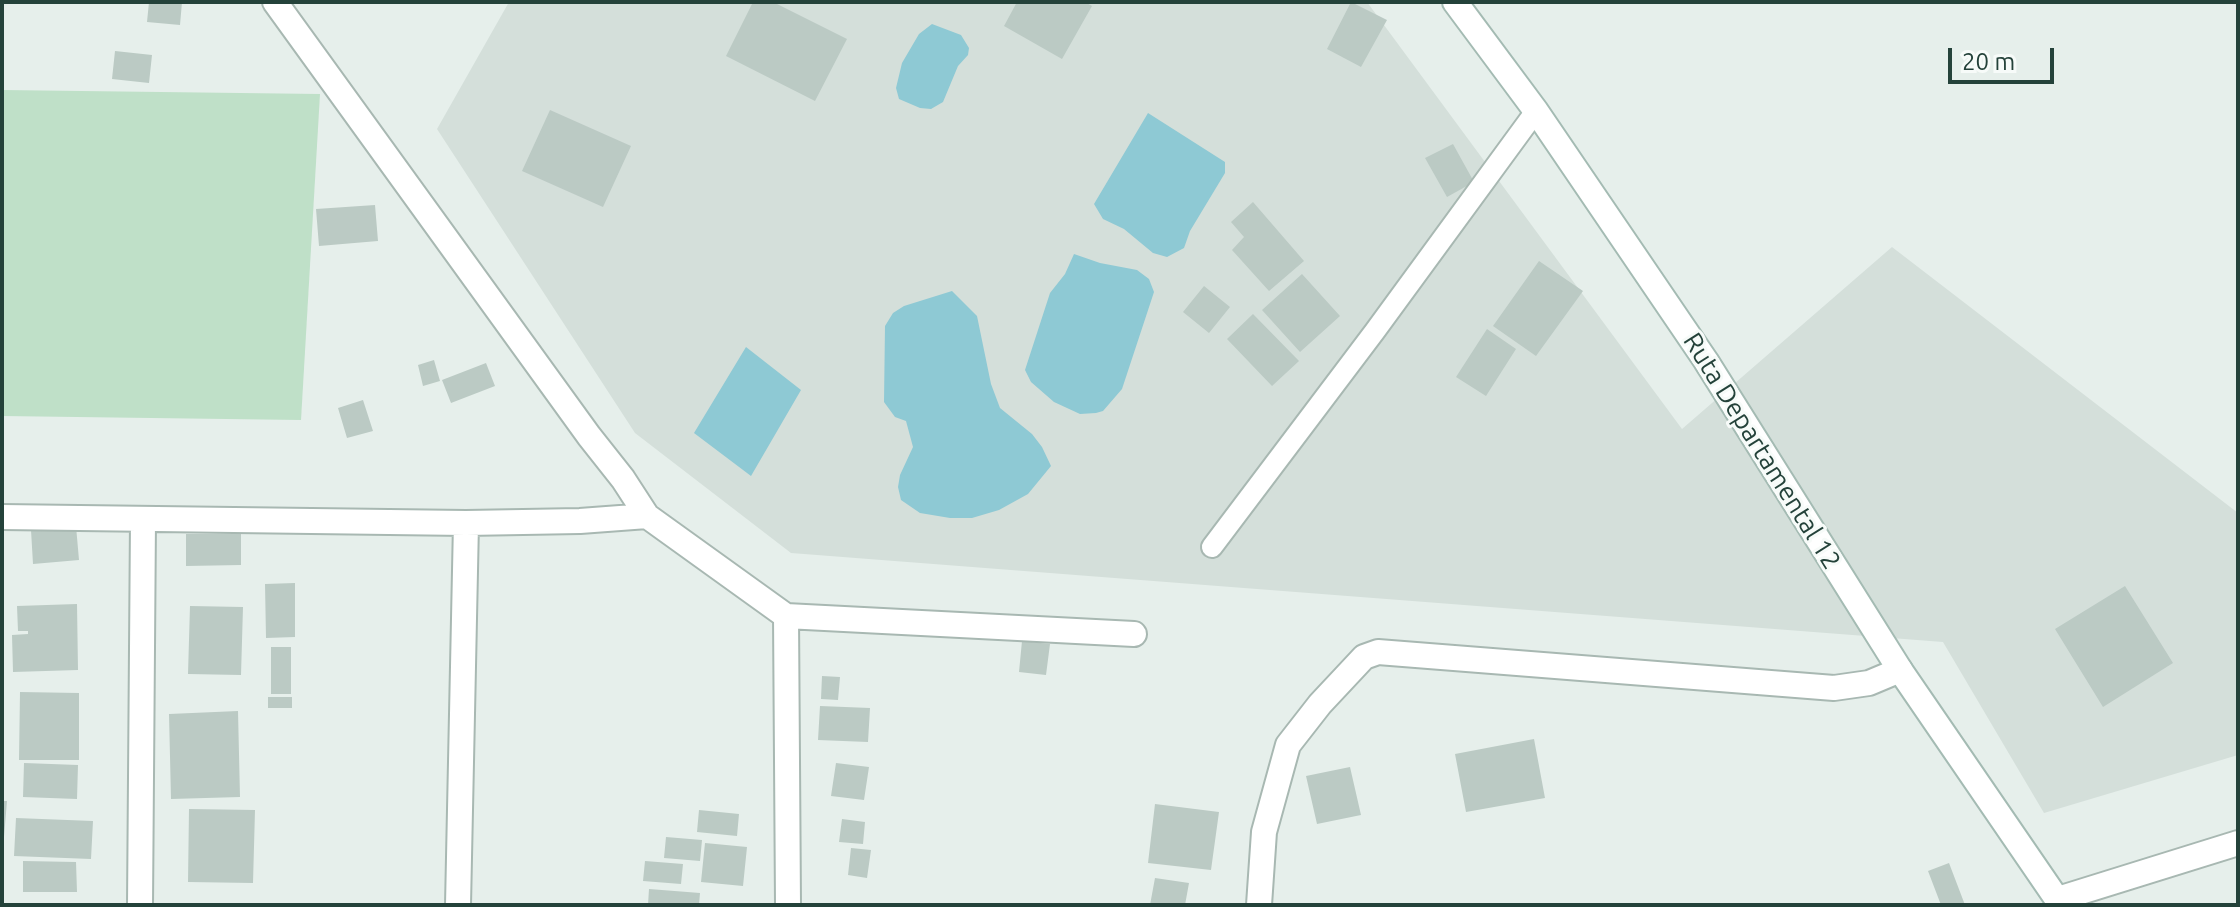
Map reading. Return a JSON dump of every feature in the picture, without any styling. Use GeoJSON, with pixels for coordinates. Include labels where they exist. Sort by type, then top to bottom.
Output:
{"type":"FeatureCollection","features":[{"type":"Feature","properties":{"kind":"street"},"geometry":{"type":"LineString","coordinates":[[275,2],[647,516],[786,616],[1134,634]]}},
{"type":"Feature","properties":{"kind":"street","name":"Ruta Departamental 12"},"geometry":{"type":"LineString","coordinates":[[1455,2],[1536,111],[1706,361],[1900,670],[2060,902]]}},
{"type":"Feature","properties":{"kind":"street"},"geometry":{"type":"LineString","coordinates":[[2,517],[466,523],[580,521],[647,516]]}},
{"type":"Feature","properties":{"kind":"street"},"geometry":{"type":"LineString","coordinates":[[140,905],[143,520]]}},
{"type":"Feature","properties":{"kind":"street"},"geometry":{"type":"LineString","coordinates":[[458,905],[466,523]]}},
{"type":"Feature","properties":{"kind":"street"},"geometry":{"type":"LineString","coordinates":[[786,616],[788,905]]}},
{"type":"Feature","properties":{"kind":"street"},"geometry":{"type":"LineString","coordinates":[[1259,905],[1264,832],[1288,745],[1320,704],[1364,657],[1378,652],[1834,688],[1869,683],[1900,670]]}},
{"type":"Feature","properties":{"kind":"street"},"geometry":{"type":"LineString","coordinates":[[2060,902],[2238,843]]}},
{"type":"Feature","properties":{"kind":"lane"},"geometry":{"type":"LineString","coordinates":[[1212,547],[1536,111]]}},
{"type":"Feature","properties":{"kind":"shaded area"},"geometry":{"type":"Polygon","coordinates":[[[509,2],[1367,2],[1682,429],[1892,247],[2238,513],[2238,755],[2044,813],[1943,642],[791,553],[635,433],[437,129],[509,2]]]}},
{"type":"Feature","properties":{"kind":"green space"},"geometry":{"type":"Polygon","coordinates":[[[2,90],[320,94],[301,420],[2,416],[2,90]]]}},
{"type":"Feature","properties":{"kind":"water"},"geometry":{"type":"Polygon","coordinates":[[[932,24],[961,35],[969,48],[943,102],[931,109],[899,99],[896,88],[902,63],[919,34],[932,24]]]}},
{"type":"Feature","properties":{"kind":"water"},"geometry":{"type":"Polygon","coordinates":[[[1148,113],[1225,162],[1225,173],[1190,231],[1184,248],[1167,257],[1153,253],[1124,229],[1103,219],[1094,204],[1148,113]]]}},
{"type":"Feature","properties":{"kind":"water"},"geometry":{"type":"Polygon","coordinates":[[[1074,254],[1137,270],[1149,279],[1154,292],[1122,389],[1103,411],[1096,413],[1080,414],[1054,402],[1031,382],[1025,370],[1050,293],[1065,274],[1074,254]]]}},
{"type":"Feature","properties":{"kind":"water"},"geometry":{"type":"Polygon","coordinates":[[[952,291],[977,316],[991,384],[1000,408],[1032,434],[1051,466],[1028,494],[999,510],[972,518],[920,513],[901,500],[898,487],[900,475],[913,447],[906,421],[895,417],[884,402],[885,326],[893,313],[904,306],[952,291]]]}},
{"type":"Feature","properties":{"kind":"water"},"geometry":{"type":"Polygon","coordinates":[[[746,347],[801,390],[751,476],[694,433],[746,347]]]}},
{"type":"Feature","properties":{"kind":"building"},"geometry":{"type":"Polygon","coordinates":[[[149,2],[182,2],[180,25],[147,22],[149,2]]]}},
{"type":"Feature","properties":{"kind":"building"},"geometry":{"type":"Polygon","coordinates":[[[753,2],[773,2],[847,39],[815,101],[726,56],[753,2]]]}},
{"type":"Feature","properties":{"kind":"building"},"geometry":{"type":"Polygon","coordinates":[[[1017,2],[1085,2],[1092,6],[1062,59],[1004,26],[1017,2]]]}},
{"type":"Feature","properties":{"kind":"building"},"geometry":{"type":"Polygon","coordinates":[[[1351,2],[1387,20],[1361,67],[1327,49],[1351,2]]]}},
{"type":"Feature","properties":{"kind":"building"},"geometry":{"type":"Polygon","coordinates":[[[115,51],[152,55],[149,83],[112,79],[115,51]]]}},
{"type":"Feature","properties":{"kind":"building"},"geometry":{"type":"Polygon","coordinates":[[[550,110],[631,146],[603,207],[522,171],[550,110]]]}},
{"type":"Feature","properties":{"kind":"building"},"geometry":{"type":"Polygon","coordinates":[[[1453,144],[1474,182],[1447,197],[1425,158],[1453,144]]]}},
{"type":"Feature","properties":{"kind":"building"},"geometry":{"type":"Polygon","coordinates":[[[1253,202],[1304,261],[1269,291],[1232,250],[1244,237],[1231,222],[1253,202]]]}},
{"type":"Feature","properties":{"kind":"building"},"geometry":{"type":"Polygon","coordinates":[[[375,205],[378,241],[319,246],[316,209],[375,205]]]}},
{"type":"Feature","properties":{"kind":"building"},"geometry":{"type":"Polygon","coordinates":[[[1539,261],[1583,291],[1536,356],[1493,326],[1539,261]]]}},
{"type":"Feature","properties":{"kind":"building"},"geometry":{"type":"Polygon","coordinates":[[[1302,274],[1340,316],[1300,352],[1262,310],[1302,274]]]}},
{"type":"Feature","properties":{"kind":"building"},"geometry":{"type":"Polygon","coordinates":[[[1204,286],[1230,307],[1209,333],[1183,312],[1204,286]]]}},
{"type":"Feature","properties":{"kind":"building"},"geometry":{"type":"Polygon","coordinates":[[[1253,314],[1299,361],[1272,386],[1227,339],[1253,314]]]}},
{"type":"Feature","properties":{"kind":"building"},"geometry":{"type":"Polygon","coordinates":[[[1487,329],[1516,349],[1486,396],[1456,377],[1487,329]]]}},
{"type":"Feature","properties":{"kind":"building"},"geometry":{"type":"Polygon","coordinates":[[[434,360],[440,381],[423,386],[418,365],[434,360]]]}},
{"type":"Feature","properties":{"kind":"building"},"geometry":{"type":"Polygon","coordinates":[[[486,363],[495,386],[451,403],[442,380],[486,363]]]}},
{"type":"Feature","properties":{"kind":"building"},"geometry":{"type":"Polygon","coordinates":[[[363,400],[373,431],[347,438],[338,408],[363,400]]]}},
{"type":"Feature","properties":{"kind":"building"},"geometry":{"type":"Polygon","coordinates":[[[76,526],[79,560],[33,564],[31,530],[76,526]]]}},
{"type":"Feature","properties":{"kind":"building"},"geometry":{"type":"Polygon","coordinates":[[[186,534],[241,534],[241,565],[186,566],[186,534]]]}},
{"type":"Feature","properties":{"kind":"building"},"geometry":{"type":"Polygon","coordinates":[[[295,583],[295,637],[266,638],[265,584],[295,583]]]}},
{"type":"Feature","properties":{"kind":"building"},"geometry":{"type":"Polygon","coordinates":[[[2125,586],[2173,663],[2103,707],[2055,629],[2125,586]]]}},
{"type":"Feature","properties":{"kind":"building"},"geometry":{"type":"Polygon","coordinates":[[[77,604],[78,670],[13,672],[12,635],[28,634],[28,631],[18,631],[17,606],[77,604]]]}},
{"type":"Feature","properties":{"kind":"building"},"geometry":{"type":"Polygon","coordinates":[[[190,606],[243,607],[241,675],[188,674],[190,606]]]}},
{"type":"Feature","properties":{"kind":"building"},"geometry":{"type":"Polygon","coordinates":[[[1022,641],[1050,644],[1046,675],[1019,672],[1022,641]]]}},
{"type":"Feature","properties":{"kind":"building"},"geometry":{"type":"Polygon","coordinates":[[[271,647],[291,647],[291,694],[271,694],[271,647]]]}},
{"type":"Feature","properties":{"kind":"building"},"geometry":{"type":"Polygon","coordinates":[[[822,676],[840,677],[838,700],[821,699],[822,676]]]}},
{"type":"Feature","properties":{"kind":"building"},"geometry":{"type":"Polygon","coordinates":[[[20,692],[79,693],[79,760],[19,760],[20,692]]]}},
{"type":"Feature","properties":{"kind":"building"},"geometry":{"type":"Polygon","coordinates":[[[268,697],[292,697],[292,708],[268,708],[268,697]]]}},
{"type":"Feature","properties":{"kind":"building"},"geometry":{"type":"Polygon","coordinates":[[[820,706],[870,708],[868,742],[818,740],[820,706]]]}},
{"type":"Feature","properties":{"kind":"building"},"geometry":{"type":"Polygon","coordinates":[[[238,711],[240,797],[171,799],[169,714],[238,711]]]}},
{"type":"Feature","properties":{"kind":"building"},"geometry":{"type":"Polygon","coordinates":[[[1534,739],[1545,798],[1466,812],[1455,754],[1534,739]]]}},
{"type":"Feature","properties":{"kind":"building"},"geometry":{"type":"Polygon","coordinates":[[[24,763],[78,765],[77,799],[23,797],[24,763]]]}},
{"type":"Feature","properties":{"kind":"building"},"geometry":{"type":"Polygon","coordinates":[[[836,763],[869,767],[864,800],[831,796],[836,763]]]}},
{"type":"Feature","properties":{"kind":"building"},"geometry":{"type":"Polygon","coordinates":[[[1350,767],[1361,815],[1317,824],[1306,776],[1350,767]]]}},
{"type":"Feature","properties":{"kind":"building"},"geometry":{"type":"Polygon","coordinates":[[[2,801],[7,801],[4,837],[2,837],[2,801]]]}},
{"type":"Feature","properties":{"kind":"building"},"geometry":{"type":"Polygon","coordinates":[[[1155,804],[1219,812],[1211,870],[1148,863],[1155,804]]]}},
{"type":"Feature","properties":{"kind":"building"},"geometry":{"type":"Polygon","coordinates":[[[189,809],[255,810],[253,883],[188,882],[189,809]]]}},
{"type":"Feature","properties":{"kind":"building"},"geometry":{"type":"Polygon","coordinates":[[[699,810],[739,814],[737,836],[697,832],[699,810]]]}},
{"type":"Feature","properties":{"kind":"building"},"geometry":{"type":"Polygon","coordinates":[[[16,818],[93,821],[91,859],[14,856],[16,818]]]}},
{"type":"Feature","properties":{"kind":"building"},"geometry":{"type":"Polygon","coordinates":[[[842,819],[865,822],[863,844],[839,842],[842,819]]]}},
{"type":"Feature","properties":{"kind":"building"},"geometry":{"type":"Polygon","coordinates":[[[666,837],[702,840],[700,861],[664,858],[666,837]]]}},
{"type":"Feature","properties":{"kind":"building"},"geometry":{"type":"Polygon","coordinates":[[[705,843],[747,847],[743,886],[701,882],[705,843]]]}},
{"type":"Feature","properties":{"kind":"building"},"geometry":{"type":"Polygon","coordinates":[[[851,848],[871,850],[867,878],[848,875],[851,848]]]}},
{"type":"Feature","properties":{"kind":"building"},"geometry":{"type":"Polygon","coordinates":[[[23,861],[76,862],[77,892],[23,892],[23,861]]]}},
{"type":"Feature","properties":{"kind":"building"},"geometry":{"type":"Polygon","coordinates":[[[645,861],[683,864],[681,884],[643,881],[645,861]]]}},
{"type":"Feature","properties":{"kind":"building"},"geometry":{"type":"Polygon","coordinates":[[[1949,863],[1965,905],[1941,905],[1928,871],[1949,863]]]}},
{"type":"Feature","properties":{"kind":"building"},"geometry":{"type":"Polygon","coordinates":[[[1155,878],[1189,883],[1185,905],[1150,905],[1155,878]]]}},
{"type":"Feature","properties":{"kind":"building"},"geometry":{"type":"Polygon","coordinates":[[[649,889],[700,893],[699,905],[648,905],[649,889]]]}}]}
